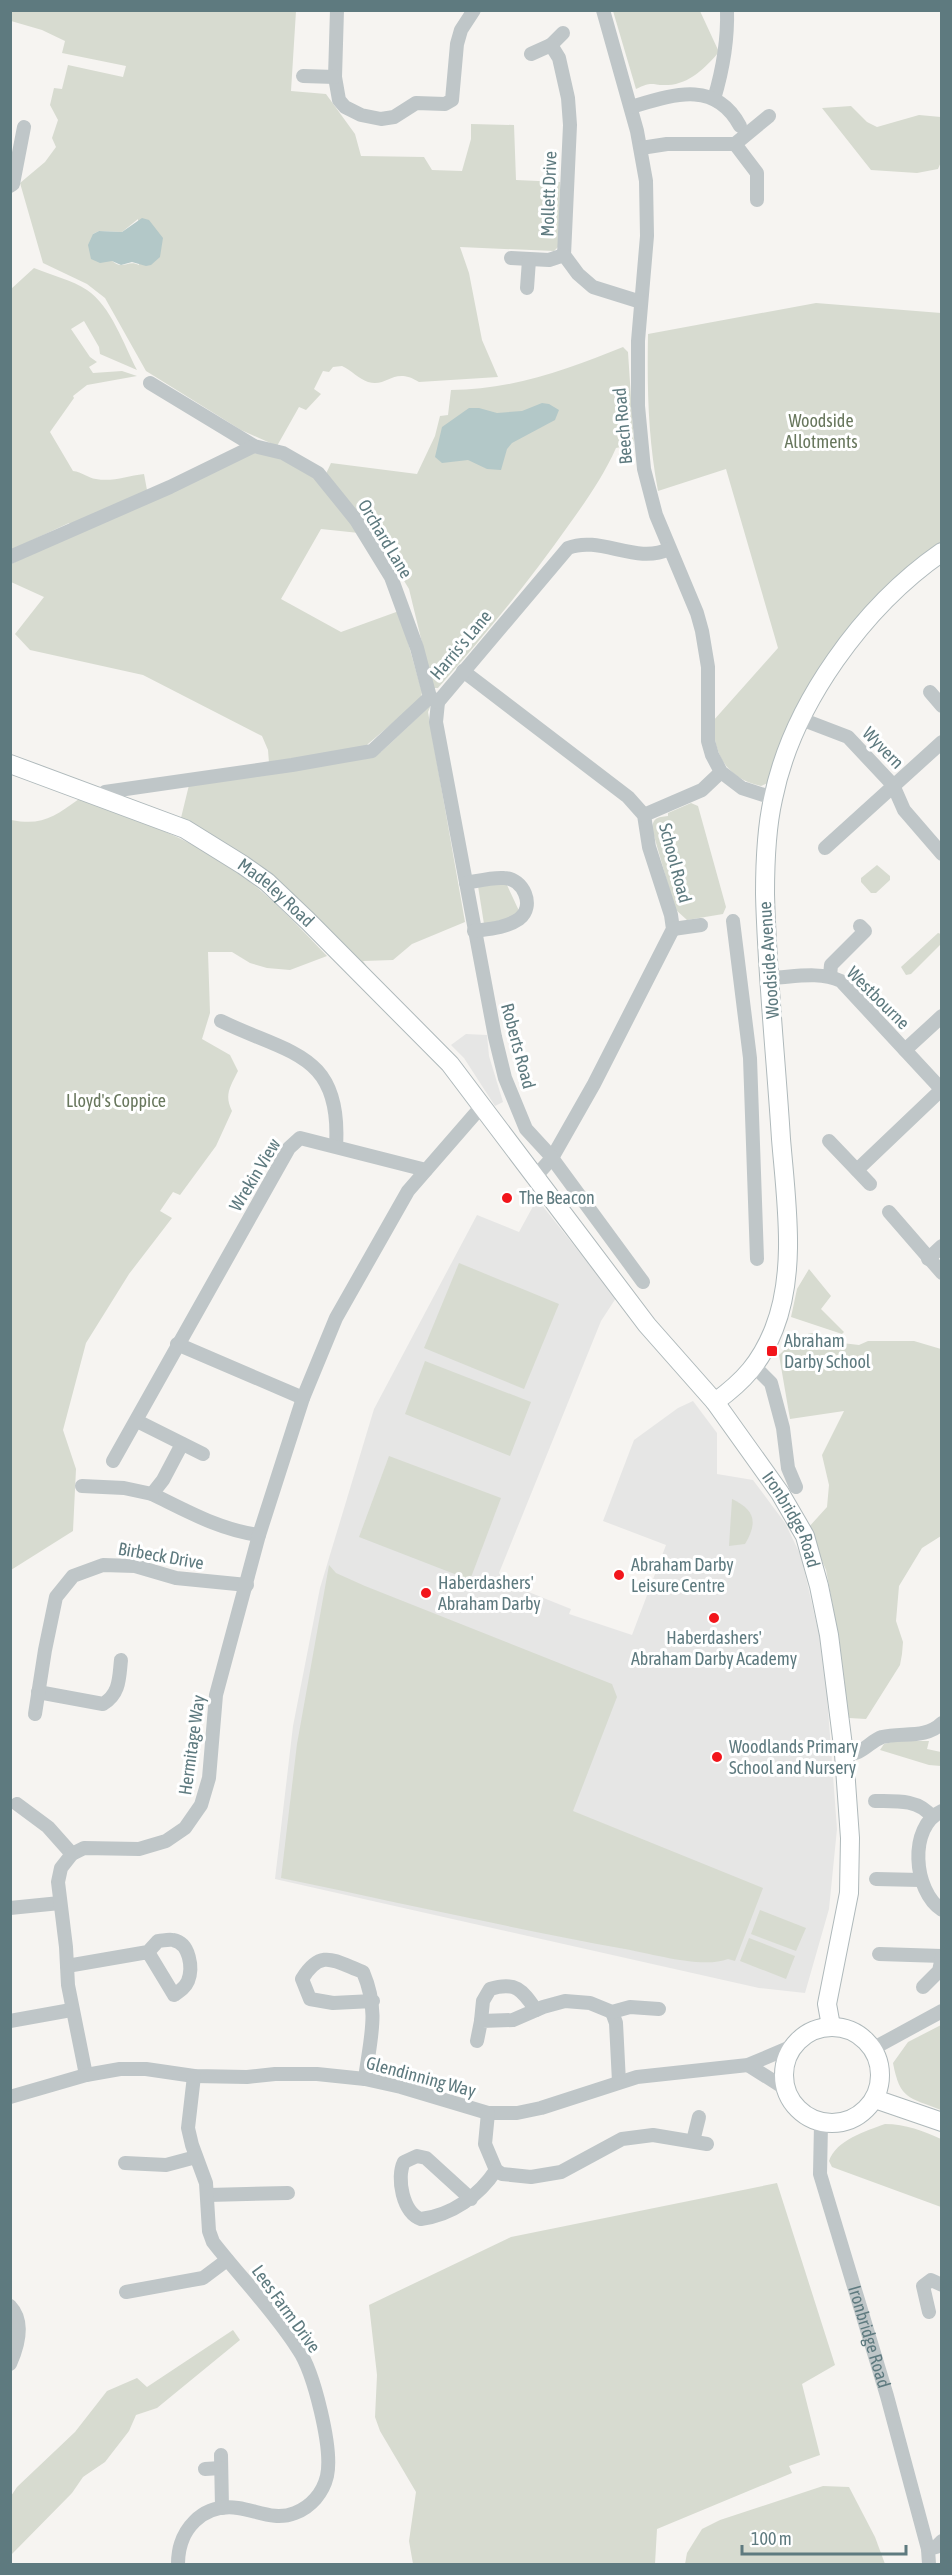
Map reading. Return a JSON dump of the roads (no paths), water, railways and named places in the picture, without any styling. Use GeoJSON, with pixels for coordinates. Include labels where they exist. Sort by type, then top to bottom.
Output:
{"type":"FeatureCollection","features":[{"type":"Feature","properties":{"kind":"main road","name":"Woodside Avenue"},"geometry":{"type":"LineString","coordinates":[[715,1402],[737,1386],[761,1359],[775,1327],[787,1264],[786,1209],[765,894],[766,853],[773,798],[801,719],[815,692],[884,599],[942,552]]}},
{"type":"Feature","properties":{"kind":"main road","name":"Madeley Road"},"geometry":{"type":"LineString","coordinates":[[10,764],[185,829],[267,882],[450,1064],[481,1107]]}},
{"type":"Feature","properties":{"kind":"main road","name":"Ironbridge Road"},"geometry":{"type":"LineString","coordinates":[[481,1107],[536,1176],[647,1325],[715,1402],[780,1493],[805,1536],[819,1586],[829,1635],[844,1754],[850,1838],[849,1893],[827,2004],[831,2026]]}},
{"type":"Feature","properties":{"kind":"main road"},"geometry":{"type":"LineString","coordinates":[[831,2026],[851,2030],[874,2048],[880,2070],[879,2087],[875,2099],[857,2117],[837,2124],[821,2124],[797,2110],[788,2098],[783,2077],[786,2057],[793,2046],[808,2032],[831,2026]]}},
{"type":"Feature","properties":{"kind":"main road"},"geometry":{"type":"LineString","coordinates":[[875,2099],[942,2122]]}},
{"type":"Feature","properties":{"kind":"street"},"geometry":{"type":"LineString","coordinates":[[337,10],[335,76],[337,92],[341,104],[352,112],[370,118],[394,117],[416,103],[445,104],[452,100],[454,59],[460,30],[474,10]]}},
{"type":"Feature","properties":{"kind":"street","name":"Beech Road"},"geometry":{"type":"LineString","coordinates":[[603,10],[641,148],[647,209],[638,341],[640,445],[652,499],[669,549],[693,603],[702,631],[708,667],[708,741],[721,772]]}},
{"type":"Feature","properties":{"kind":"street"},"geometry":{"type":"LineString","coordinates":[[714,99],[724,65],[728,36],[727,10]]}},
{"type":"Feature","properties":{"kind":"street"},"geometry":{"type":"LineString","coordinates":[[531,54],[551,45],[563,33]]}},
{"type":"Feature","properties":{"kind":"street","name":"Mollett Drive"},"geometry":{"type":"LineString","coordinates":[[551,45],[559,58],[568,98],[570,125],[564,255],[578,274],[594,287],[641,302]]}},
{"type":"Feature","properties":{"kind":"street"},"geometry":{"type":"LineString","coordinates":[[303,76],[335,76]]}},
{"type":"Feature","properties":{"kind":"street"},"geometry":{"type":"LineString","coordinates":[[631,107],[675,93],[690,93],[714,99],[732,111],[740,126]]}},
{"type":"Feature","properties":{"kind":"street"},"geometry":{"type":"LineString","coordinates":[[641,148],[667,144],[735,144],[769,116]]}},
{"type":"Feature","properties":{"kind":"street"},"geometry":{"type":"LineString","coordinates":[[10,186],[24,127]]}},
{"type":"Feature","properties":{"kind":"street"},"geometry":{"type":"LineString","coordinates":[[735,144],[757,172],[757,200]]}},
{"type":"Feature","properties":{"kind":"street"},"geometry":{"type":"LineString","coordinates":[[511,258],[549,260],[564,255]]}},
{"type":"Feature","properties":{"kind":"street"},"geometry":{"type":"LineString","coordinates":[[527,288],[529,260]]}},
{"type":"Feature","properties":{"kind":"street","name":"Orchard Lane"},"geometry":{"type":"LineString","coordinates":[[150,383],[254,446],[283,453],[318,473],[356,520],[391,577],[434,699]]}},
{"type":"Feature","properties":{"kind":"street"},"geometry":{"type":"LineString","coordinates":[[10,557],[170,487],[254,446]]}},
{"type":"Feature","properties":{"kind":"street","name":"Harris's Lane"},"geometry":{"type":"LineString","coordinates":[[97,798],[105,792],[372,751],[434,699],[463,671],[568,548],[579,543],[631,554],[649,554],[669,549]]}},
{"type":"Feature","properties":{"kind":"street","name":"School Road"},"geometry":{"type":"LineString","coordinates":[[463,671],[628,797],[644,815],[649,847],[671,915],[673,929],[594,1084],[552,1158],[536,1176]]}},
{"type":"Feature","properties":{"kind":"street"},"geometry":{"type":"LineString","coordinates":[[930,692],[942,706]]}},
{"type":"Feature","properties":{"kind":"street","name":"Roberts Road"},"geometry":{"type":"LineString","coordinates":[[434,699],[436,722],[474,932],[505,1077],[526,1129],[552,1158]]}},
{"type":"Feature","properties":{"kind":"street","name":"Wyvern"},"geometry":{"type":"LineString","coordinates":[[801,719],[848,737],[893,785],[904,810],[942,854]]}},
{"type":"Feature","properties":{"kind":"street"},"geometry":{"type":"LineString","coordinates":[[825,848],[942,742]]}},
{"type":"Feature","properties":{"kind":"street"},"geometry":{"type":"LineString","coordinates":[[644,815],[702,790],[721,772],[742,788],[773,798]]}},
{"type":"Feature","properties":{"kind":"street"},"geometry":{"type":"LineString","coordinates":[[466,883],[506,877],[522,887],[527,897],[527,907],[521,918],[506,926],[474,932]]}},
{"type":"Feature","properties":{"kind":"street"},"geometry":{"type":"LineString","coordinates":[[733,921],[750,1058],[757,1259]]}},
{"type":"Feature","properties":{"kind":"street"},"geometry":{"type":"LineString","coordinates":[[673,929],[701,926]]}},
{"type":"Feature","properties":{"kind":"street"},"geometry":{"type":"LineString","coordinates":[[830,976],[831,965],[865,931],[860,926]]}},
{"type":"Feature","properties":{"kind":"street","name":"Westbourne"},"geometry":{"type":"LineString","coordinates":[[770,978],[830,976],[841,981],[941,1090]]}},
{"type":"Feature","properties":{"kind":"street"},"geometry":{"type":"LineString","coordinates":[[905,1050],[942,1016]]}},
{"type":"Feature","properties":{"kind":"street"},"geometry":{"type":"LineString","coordinates":[[221,1021],[241,1031],[265,1038],[314,1065],[327,1087],[338,1122],[336,1146]]}},
{"type":"Feature","properties":{"kind":"street"},"geometry":{"type":"LineString","coordinates":[[750,1058],[775,1055]]}},
{"type":"Feature","properties":{"kind":"street"},"geometry":{"type":"LineString","coordinates":[[856,1170],[941,1090]]}},
{"type":"Feature","properties":{"kind":"street"},"geometry":{"type":"LineString","coordinates":[[82,1486],[124,1488],[152,1494],[207,1521],[239,1532],[259,1535],[303,1398],[336,1318],[408,1191],[481,1107]]}},
{"type":"Feature","properties":{"kind":"street","name":"Wrekin View"},"geometry":{"type":"LineString","coordinates":[[113,1461],[289,1148],[300,1138],[426,1170]]}},
{"type":"Feature","properties":{"kind":"street"},"geometry":{"type":"LineString","coordinates":[[829,1141],[870,1184]]}},
{"type":"Feature","properties":{"kind":"street"},"geometry":{"type":"LineString","coordinates":[[552,1158],[643,1282]]}},
{"type":"Feature","properties":{"kind":"street"},"geometry":{"type":"LineString","coordinates":[[889,1212],[942,1273]]}},
{"type":"Feature","properties":{"kind":"street"},"geometry":{"type":"LineString","coordinates":[[928,1258],[942,1246]]}},
{"type":"Feature","properties":{"kind":"street"},"geometry":{"type":"LineString","coordinates":[[177,1344],[303,1398]]}},
{"type":"Feature","properties":{"kind":"street"},"geometry":{"type":"LineString","coordinates":[[754,1366],[771,1383],[778,1439],[795,1488]]}},
{"type":"Feature","properties":{"kind":"street"},"geometry":{"type":"LineString","coordinates":[[137,1421],[203,1454]]}},
{"type":"Feature","properties":{"kind":"street"},"geometry":{"type":"LineString","coordinates":[[152,1494],[163,1480],[182,1444]]}},
{"type":"Feature","properties":{"kind":"street","name":"Hermitage Way"},"geometry":{"type":"LineString","coordinates":[[72,1854],[89,1847],[139,1849],[159,1844],[178,1834],[194,1817],[206,1792],[216,1695],[259,1535]]}},
{"type":"Feature","properties":{"kind":"street","name":"Birbeck Drive"},"geometry":{"type":"LineString","coordinates":[[35,1714],[56,1597],[73,1576],[103,1565],[135,1566],[176,1578],[247,1585]]}},
{"type":"Feature","properties":{"kind":"street"},"geometry":{"type":"LineString","coordinates":[[38,1692],[71,1697],[92,1704],[103,1704],[114,1698],[118,1687],[121,1660]]}},
{"type":"Feature","properties":{"kind":"street"},"geometry":{"type":"LineString","coordinates":[[844,1754],[856,1753],[879,1738],[894,1734],[924,1733],[936,1729],[942,1723]]}},
{"type":"Feature","properties":{"kind":"street"},"geometry":{"type":"LineString","coordinates":[[876,1801],[909,1802],[937,1814]]}},
{"type":"Feature","properties":{"kind":"street"},"geometry":{"type":"LineString","coordinates":[[17,1804],[48,1827],[72,1854],[64,1862],[58,1875],[71,2010],[86,2075]]}},
{"type":"Feature","properties":{"kind":"street"},"geometry":{"type":"LineString","coordinates":[[937,1814],[927,1821],[922,1834],[920,1880],[926,1895],[942,1910]]}},
{"type":"Feature","properties":{"kind":"street"},"geometry":{"type":"LineString","coordinates":[[876,1879],[920,1880]]}},
{"type":"Feature","properties":{"kind":"street"},"geometry":{"type":"LineString","coordinates":[[10,1908],[60,1903]]}},
{"type":"Feature","properties":{"kind":"street"},"geometry":{"type":"LineString","coordinates":[[67,1966],[148,1952]]}},
{"type":"Feature","properties":{"kind":"street"},"geometry":{"type":"LineString","coordinates":[[879,1954],[942,1957],[939,1971],[923,1987]]}},
{"type":"Feature","properties":{"kind":"street"},"geometry":{"type":"LineString","coordinates":[[365,2079],[374,2010],[373,2001],[363,1972],[328,1959],[312,1964],[302,1979],[310,1999],[333,2003],[373,2001]]}},
{"type":"Feature","properties":{"kind":"street"},"geometry":{"type":"LineString","coordinates":[[477,2041],[483,2001],[490,1989],[505,1985],[522,1991],[536,2010]]}},
{"type":"Feature","properties":{"kind":"street"},"geometry":{"type":"LineString","coordinates":[[481,2021],[513,2020],[565,2001],[590,2003],[612,2012],[630,2007],[659,2009]]}},
{"type":"Feature","properties":{"kind":"street"},"geometry":{"type":"LineString","coordinates":[[10,2021],[71,2010]]}},
{"type":"Feature","properties":{"kind":"street"},"geometry":{"type":"LineString","coordinates":[[874,2048],[942,2011]]}},
{"type":"Feature","properties":{"kind":"street"},"geometry":{"type":"LineString","coordinates":[[612,2012],[616,2024],[619,2082]]}},
{"type":"Feature","properties":{"kind":"street","name":"Glendinning Way"},"geometry":{"type":"LineString","coordinates":[[10,2097],[86,2075],[120,2069],[146,2069],[194,2076],[317,2074],[365,2079],[488,2113],[517,2113],[542,2108],[637,2077],[748,2065],[793,2046]]}},
{"type":"Feature","properties":{"kind":"street"},"geometry":{"type":"LineString","coordinates":[[748,2065],[786,2089]]}},
{"type":"Feature","properties":{"kind":"street","name":"Lees Farm Drive"},"geometry":{"type":"LineString","coordinates":[[194,2076],[188,2128],[206,2183],[209,2231],[213,2242],[300,2350],[318,2401],[328,2469],[324,2485],[317,2497],[297,2512],[270,2516],[237,2508],[222,2508]]}},
{"type":"Feature","properties":{"kind":"street"},"geometry":{"type":"LineString","coordinates":[[488,2113],[485,2144],[496,2170],[502,2174],[531,2177],[561,2172],[622,2139],[653,2135],[700,2143],[699,2117]]}},
{"type":"Feature","properties":{"kind":"street","name":"Ironbridge Road"},"geometry":{"type":"LineString","coordinates":[[821,2124],[820,2174],[887,2396],[937,2548],[929,2565]]}},
{"type":"Feature","properties":{"kind":"street"},"geometry":{"type":"LineString","coordinates":[[471,2199],[426,2158],[417,2156],[404,2162],[400,2179],[409,2211],[413,2216],[428,2218],[471,2199],[496,2170]]}},
{"type":"Feature","properties":{"kind":"street"},"geometry":{"type":"LineString","coordinates":[[125,2163],[166,2165],[196,2157]]}},
{"type":"Feature","properties":{"kind":"street"},"geometry":{"type":"LineString","coordinates":[[208,2195],[288,2193]]}},
{"type":"Feature","properties":{"kind":"street"},"geometry":{"type":"LineString","coordinates":[[126,2292],[203,2278],[227,2260]]}},
{"type":"Feature","properties":{"kind":"street"},"geometry":{"type":"LineString","coordinates":[[929,2312],[923,2286],[931,2280],[942,2285]]}},
{"type":"Feature","properties":{"kind":"street"},"geometry":{"type":"LineString","coordinates":[[10,2306],[16,2312],[20,2342],[10,2364]]}},
{"type":"Feature","properties":{"kind":"street"},"geometry":{"type":"LineString","coordinates":[[178,2565],[179,2546],[192,2523],[206,2512],[222,2508],[221,2462],[205,2469]]}},
{"type":"Feature","properties":{"kind":"place","name":"The Beacon"},"geometry":{"type":"Point","coordinates":[507,1198]}},
{"type":"Feature","properties":{"kind":"place","name":"Abraham Darby School"},"geometry":{"type":"Point","coordinates":[772,1351]}},
{"type":"Feature","properties":{"kind":"place","name":"Abraham Darby Leisure Centre"},"geometry":{"type":"Point","coordinates":[619,1575]}},
{"type":"Feature","properties":{"kind":"place","name":"Haberdashers' Abraham Darby"},"geometry":{"type":"Point","coordinates":[426,1593]}},
{"type":"Feature","properties":{"kind":"place","name":"Haberdashers' Abraham Darby Academy"},"geometry":{"type":"Point","coordinates":[714,1618]}},
{"type":"Feature","properties":{"kind":"place","name":"Woodlands Primary School and Nursery"},"geometry":{"type":"Point","coordinates":[717,1757]}},
{"type":"Feature","properties":{"kind":"park label","name":"Woodside Allotments"},"geometry":{"type":"Point","coordinates":[821,431]}},
{"type":"Feature","properties":{"kind":"park label","name":"Lloyd's Coppice"},"geometry":{"type":"Point","coordinates":[116,1101]}}]}
